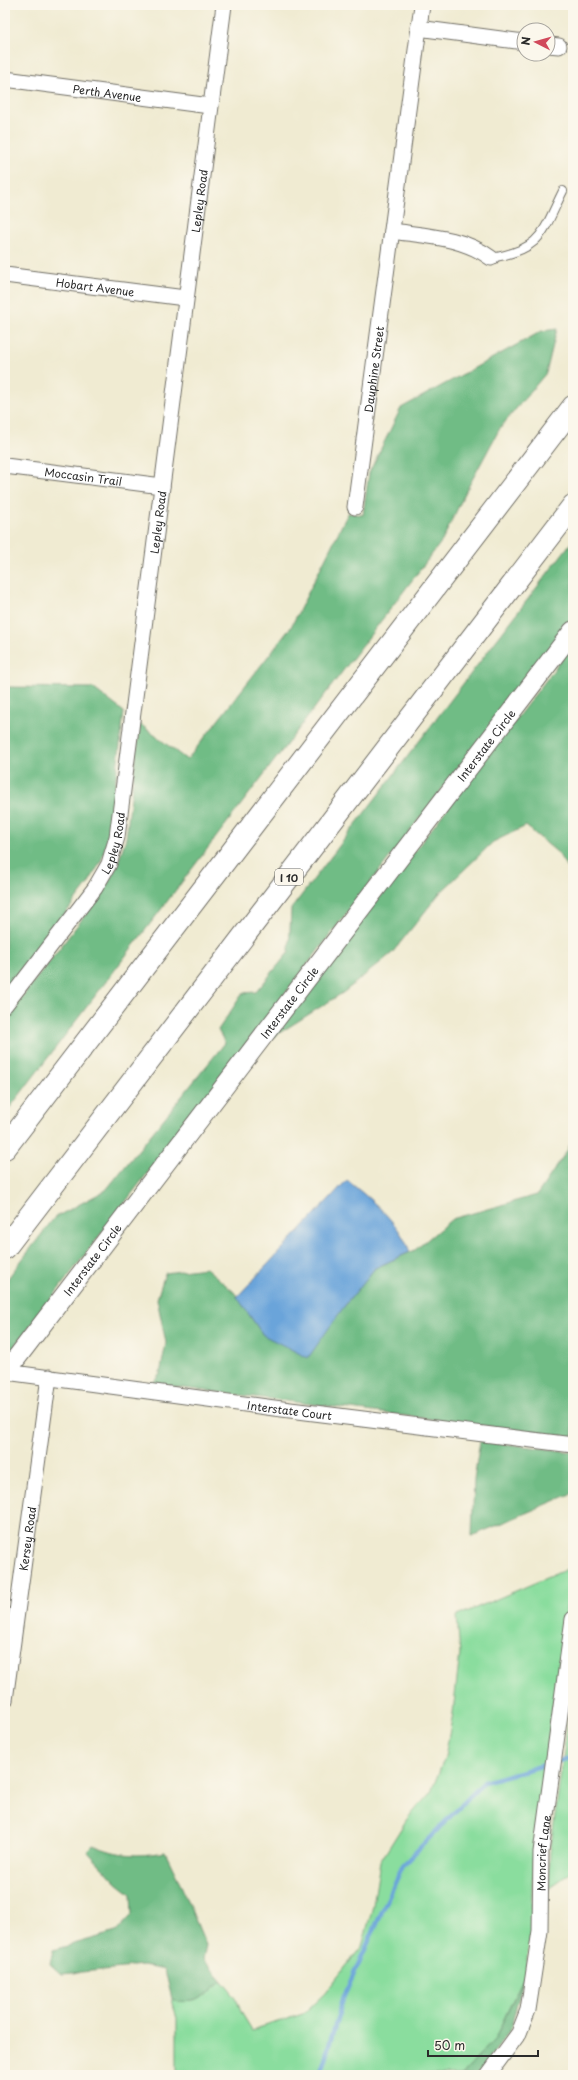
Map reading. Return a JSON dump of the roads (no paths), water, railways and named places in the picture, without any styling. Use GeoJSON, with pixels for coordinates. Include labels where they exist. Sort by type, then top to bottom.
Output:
{"type":"FeatureCollection","features":[{"type":"Feature","properties":{"kind":"highway"},"geometry":{"type":"LineString","coordinates":[[5,1148],[573,407]]}},
{"type":"Feature","properties":{"kind":"highway","name":"I 10"},"geometry":{"type":"LineString","coordinates":[[5,1248],[573,506]]}},
{"type":"Feature","properties":{"kind":"street","name":"Lepley Road"},"geometry":{"type":"LineString","coordinates":[[5,1006],[96,888],[114,850],[117,837],[185,298],[224,5]]}},
{"type":"Feature","properties":{"kind":"street","name":"Dauphine Street"},"geometry":{"type":"LineString","coordinates":[[355,507],[422,5]]}},
{"type":"Feature","properties":{"kind":"street"},"geometry":{"type":"LineString","coordinates":[[418,28],[516,41]]}},
{"type":"Feature","properties":{"kind":"street","name":"Perth Avenue"},"geometry":{"type":"LineString","coordinates":[[5,80],[210,106]]}},
{"type":"Feature","properties":{"kind":"street"},"geometry":{"type":"LineString","coordinates":[[392,231],[462,242],[478,248],[491,258]]}},
{"type":"Feature","properties":{"kind":"street","name":"Hobart Avenue"},"geometry":{"type":"LineString","coordinates":[[5,276],[185,298]]}},
{"type":"Feature","properties":{"kind":"street","name":"Moccasin Trail"},"geometry":{"type":"LineString","coordinates":[[5,466],[162,486]]}},
{"type":"Feature","properties":{"kind":"street","name":"Interstate Circle"},"geometry":{"type":"LineString","coordinates":[[5,1372],[573,631]]}},
{"type":"Feature","properties":{"kind":"street","name":"Interstate Court"},"geometry":{"type":"LineString","coordinates":[[5,1372],[274,1408],[573,1444]]}},
{"type":"Feature","properties":{"kind":"street","name":"Kersey Road"},"geometry":{"type":"LineString","coordinates":[[5,1700],[49,1378]]}},
{"type":"Feature","properties":{"kind":"street","name":"Moncrief Lane"},"geometry":{"type":"LineString","coordinates":[[488,2075],[519,2033],[528,2010],[540,1932],[541,1852],[573,1619]]}},
{"type":"Feature","properties":{"kind":"lane"},"geometry":{"type":"LineString","coordinates":[[491,258],[514,254],[532,244],[544,232],[563,191]]}},
{"type":"Feature","properties":{"kind":"water"},"geometry":{"type":"Polygon","coordinates":[[[347,1180],[375,1204],[399,1230],[410,1252],[375,1268],[343,1308],[308,1358],[263,1335],[237,1297],[347,1180]]]}},
{"type":"Feature","properties":{"kind":"waterway"},"geometry":{"type":"LineString","coordinates":[[320,2075],[344,1996],[403,1865],[484,1782],[573,1757]]}}]}
